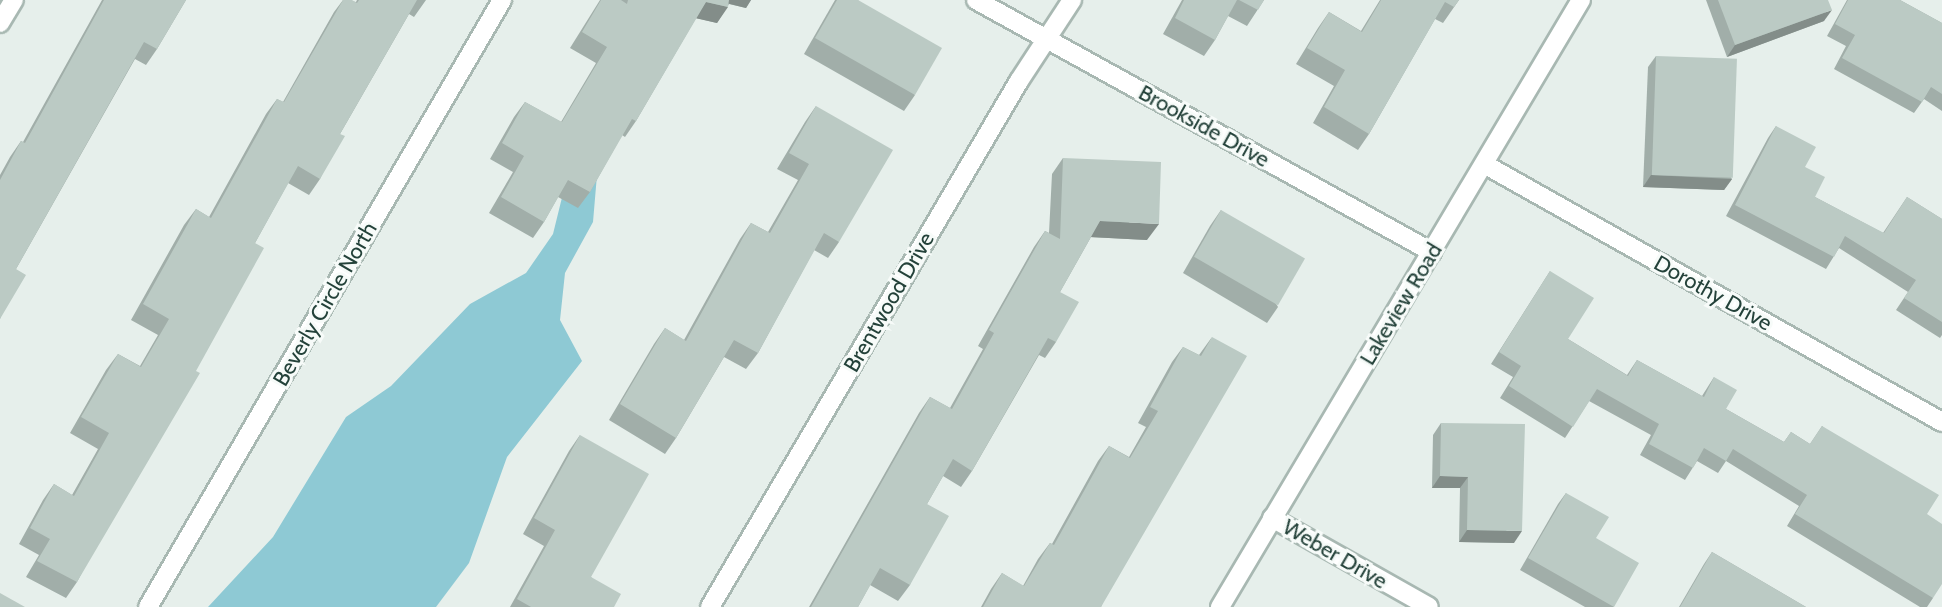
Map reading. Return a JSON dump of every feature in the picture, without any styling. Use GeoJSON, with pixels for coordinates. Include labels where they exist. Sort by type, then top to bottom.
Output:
{"type":"FeatureCollection","features":[{"type":"Feature","properties":{"kind":"street"},"geometry":{"type":"LineString","coordinates":[[0,23],[14,0]]}},
{"type":"Feature","properties":{"kind":"street","name":"Beverly Circle North"},"geometry":{"type":"LineString","coordinates":[[148,607],[502,0]]}},
{"type":"Feature","properties":{"kind":"street","name":"Brookside Drive"},"geometry":{"type":"LineString","coordinates":[[976,0],[1432,252]]}},
{"type":"Feature","properties":{"kind":"street","name":"Brentwood Drive"},"geometry":{"type":"LineString","coordinates":[[710,607],[1072,0]]}},
{"type":"Feature","properties":{"kind":"street","name":"Lakeview Road"},"geometry":{"type":"LineString","coordinates":[[1220,607],[1581,0]]}},
{"type":"Feature","properties":{"kind":"street","name":"Dorothy Drive"},"geometry":{"type":"LineString","coordinates":[[1484,164],[1942,422]]}},
{"type":"Feature","properties":{"kind":"street","name":"Weber Drive"},"geometry":{"type":"LineString","coordinates":[[1272,518],[1429,607]]}},
{"type":"Feature","properties":{"kind":"water"},"geometry":{"type":"Polygon","coordinates":[[[570,165],[597,175],[593,222],[565,273],[560,320],[582,361],[507,457],[469,563],[436,607],[208,607],[273,537],[346,417],[391,386],[470,304],[526,273],[553,234],[570,165]]]}},
{"type":"Feature","properties":{"kind":"building"},"geometry":{"type":"Polygon","coordinates":[[[104,0],[186,0],[157,49],[144,42],[16,269],[26,275],[0,319],[0,180],[21,141],[25,143],[104,0]]]}},
{"type":"Feature","properties":{"kind":"building"},"geometry":{"type":"Polygon","coordinates":[[[343,0],[352,0],[357,3],[359,0],[417,0],[340,134],[345,136],[320,179],[298,166],[255,243],[264,248],[196,371],[200,373],[77,582],[37,561],[50,539],[30,528],[54,484],[74,496],[109,433],[81,417],[118,354],[141,367],[169,319],[143,304],[196,209],[211,218],[277,99],[284,102],[343,0]]]}},
{"type":"Feature","properties":{"kind":"building"},"geometry":{"type":"Polygon","coordinates":[[[601,0],[621,0],[627,4],[628,0],[729,0],[728,7],[706,2],[636,121],[632,119],[590,192],[568,180],[544,222],[501,197],[524,156],[502,143],[525,102],[562,122],[607,47],[582,32],[601,0]]]}},
{"type":"Feature","properties":{"kind":"building"},"geometry":{"type":"Polygon","coordinates":[[[837,0],[858,0],[942,48],[915,95],[815,38],[837,0]]]}},
{"type":"Feature","properties":{"kind":"building"},"geometry":{"type":"Polygon","coordinates":[[[1184,0],[1237,0],[1215,40],[1175,18],[1184,0]]]}},
{"type":"Feature","properties":{"kind":"building"},"geometry":{"type":"Polygon","coordinates":[[[1239,0],[1264,0],[1258,10],[1239,0]]]}},
{"type":"Feature","properties":{"kind":"building"},"geometry":{"type":"Polygon","coordinates":[[[1381,0],[1459,0],[1454,7],[1445,2],[1369,134],[1324,107],[1345,70],[1307,48],[1329,12],[1362,32],[1381,0]]]}},
{"type":"Feature","properties":{"kind":"building"},"geometry":{"type":"Polygon","coordinates":[[[1718,0],[1828,0],[1832,10],[1735,45],[1718,0]]]}},
{"type":"Feature","properties":{"kind":"building"},"geometry":{"type":"Polygon","coordinates":[[[1848,0],[1900,0],[1942,23],[1942,94],[1931,87],[1922,102],[1842,58],[1855,35],[1835,24],[1848,0]]]}},
{"type":"Feature","properties":{"kind":"building"},"geometry":{"type":"Polygon","coordinates":[[[1656,56],[1737,59],[1733,178],[1652,175],[1656,56]]]}},
{"type":"Feature","properties":{"kind":"building"},"geometry":{"type":"Polygon","coordinates":[[[816,106],[893,150],[839,242],[824,233],[758,353],[734,340],[676,438],[620,404],[665,328],[686,341],[751,223],[770,233],[809,164],[789,153],[816,106]]]}},
{"type":"Feature","properties":{"kind":"building"},"geometry":{"type":"Polygon","coordinates":[[[1776,126],[1816,147],[1805,167],[1825,177],[1815,197],[1884,233],[1907,197],[1942,219],[1942,322],[1904,298],[1916,280],[1845,236],[1834,257],[1735,205],[1776,126]]]}},
{"type":"Feature","properties":{"kind":"building"},"geometry":{"type":"Polygon","coordinates":[[[1063,158],[1161,162],[1159,224],[1100,221],[1060,292],[1079,302],[1056,342],[1048,338],[972,471],[953,459],[927,504],[949,516],[910,585],[880,568],[858,607],[811,607],[930,397],[952,409],[994,333],[989,330],[1045,231],[1060,239],[1063,158]]]}},
{"type":"Feature","properties":{"kind":"building"},"geometry":{"type":"Polygon","coordinates":[[[1221,210],[1305,258],[1278,305],[1194,257],[1221,210]]]}},
{"type":"Feature","properties":{"kind":"building"},"geometry":{"type":"Polygon","coordinates":[[[1550,271],[1594,298],[1568,339],[1628,376],[1637,360],[1704,397],[1714,377],[1737,390],[1726,409],[1784,442],[1791,432],[1810,444],[1822,426],[1939,495],[1927,514],[1942,524],[1942,584],[1933,598],[1795,514],[1807,495],[1733,449],[1726,461],[1704,448],[1693,468],[1649,444],[1659,424],[1597,389],[1573,427],[1509,386],[1521,366],[1499,352],[1550,271]]]}},
{"type":"Feature","properties":{"kind":"building"},"geometry":{"type":"Polygon","coordinates":[[[1212,337],[1247,356],[1101,607],[983,607],[1002,573],[1024,586],[1050,543],[1054,545],[1109,446],[1130,458],[1158,411],[1150,407],[1183,347],[1201,356],[1212,337]]]}},
{"type":"Feature","properties":{"kind":"building"},"geometry":{"type":"Polygon","coordinates":[[[1441,423],[1525,424],[1522,531],[1467,530],[1468,477],[1440,476],[1441,423]]]}},
{"type":"Feature","properties":{"kind":"building"},"geometry":{"type":"Polygon","coordinates":[[[580,435],[649,474],[591,577],[621,594],[614,607],[531,607],[517,599],[555,530],[534,518],[580,435]]]}},
{"type":"Feature","properties":{"kind":"building"},"geometry":{"type":"Polygon","coordinates":[[[1566,493],[1609,517],[1596,538],[1639,563],[1614,607],[1528,558],[1566,493]]]}},
{"type":"Feature","properties":{"kind":"building"},"geometry":{"type":"Polygon","coordinates":[[[1712,552],[1806,607],[1680,607],[1712,552]]]}},
{"type":"Feature","properties":{"kind":"building"},"geometry":{"type":"Polygon","coordinates":[[[0,593],[25,607],[0,607],[0,593]]]}}]}
